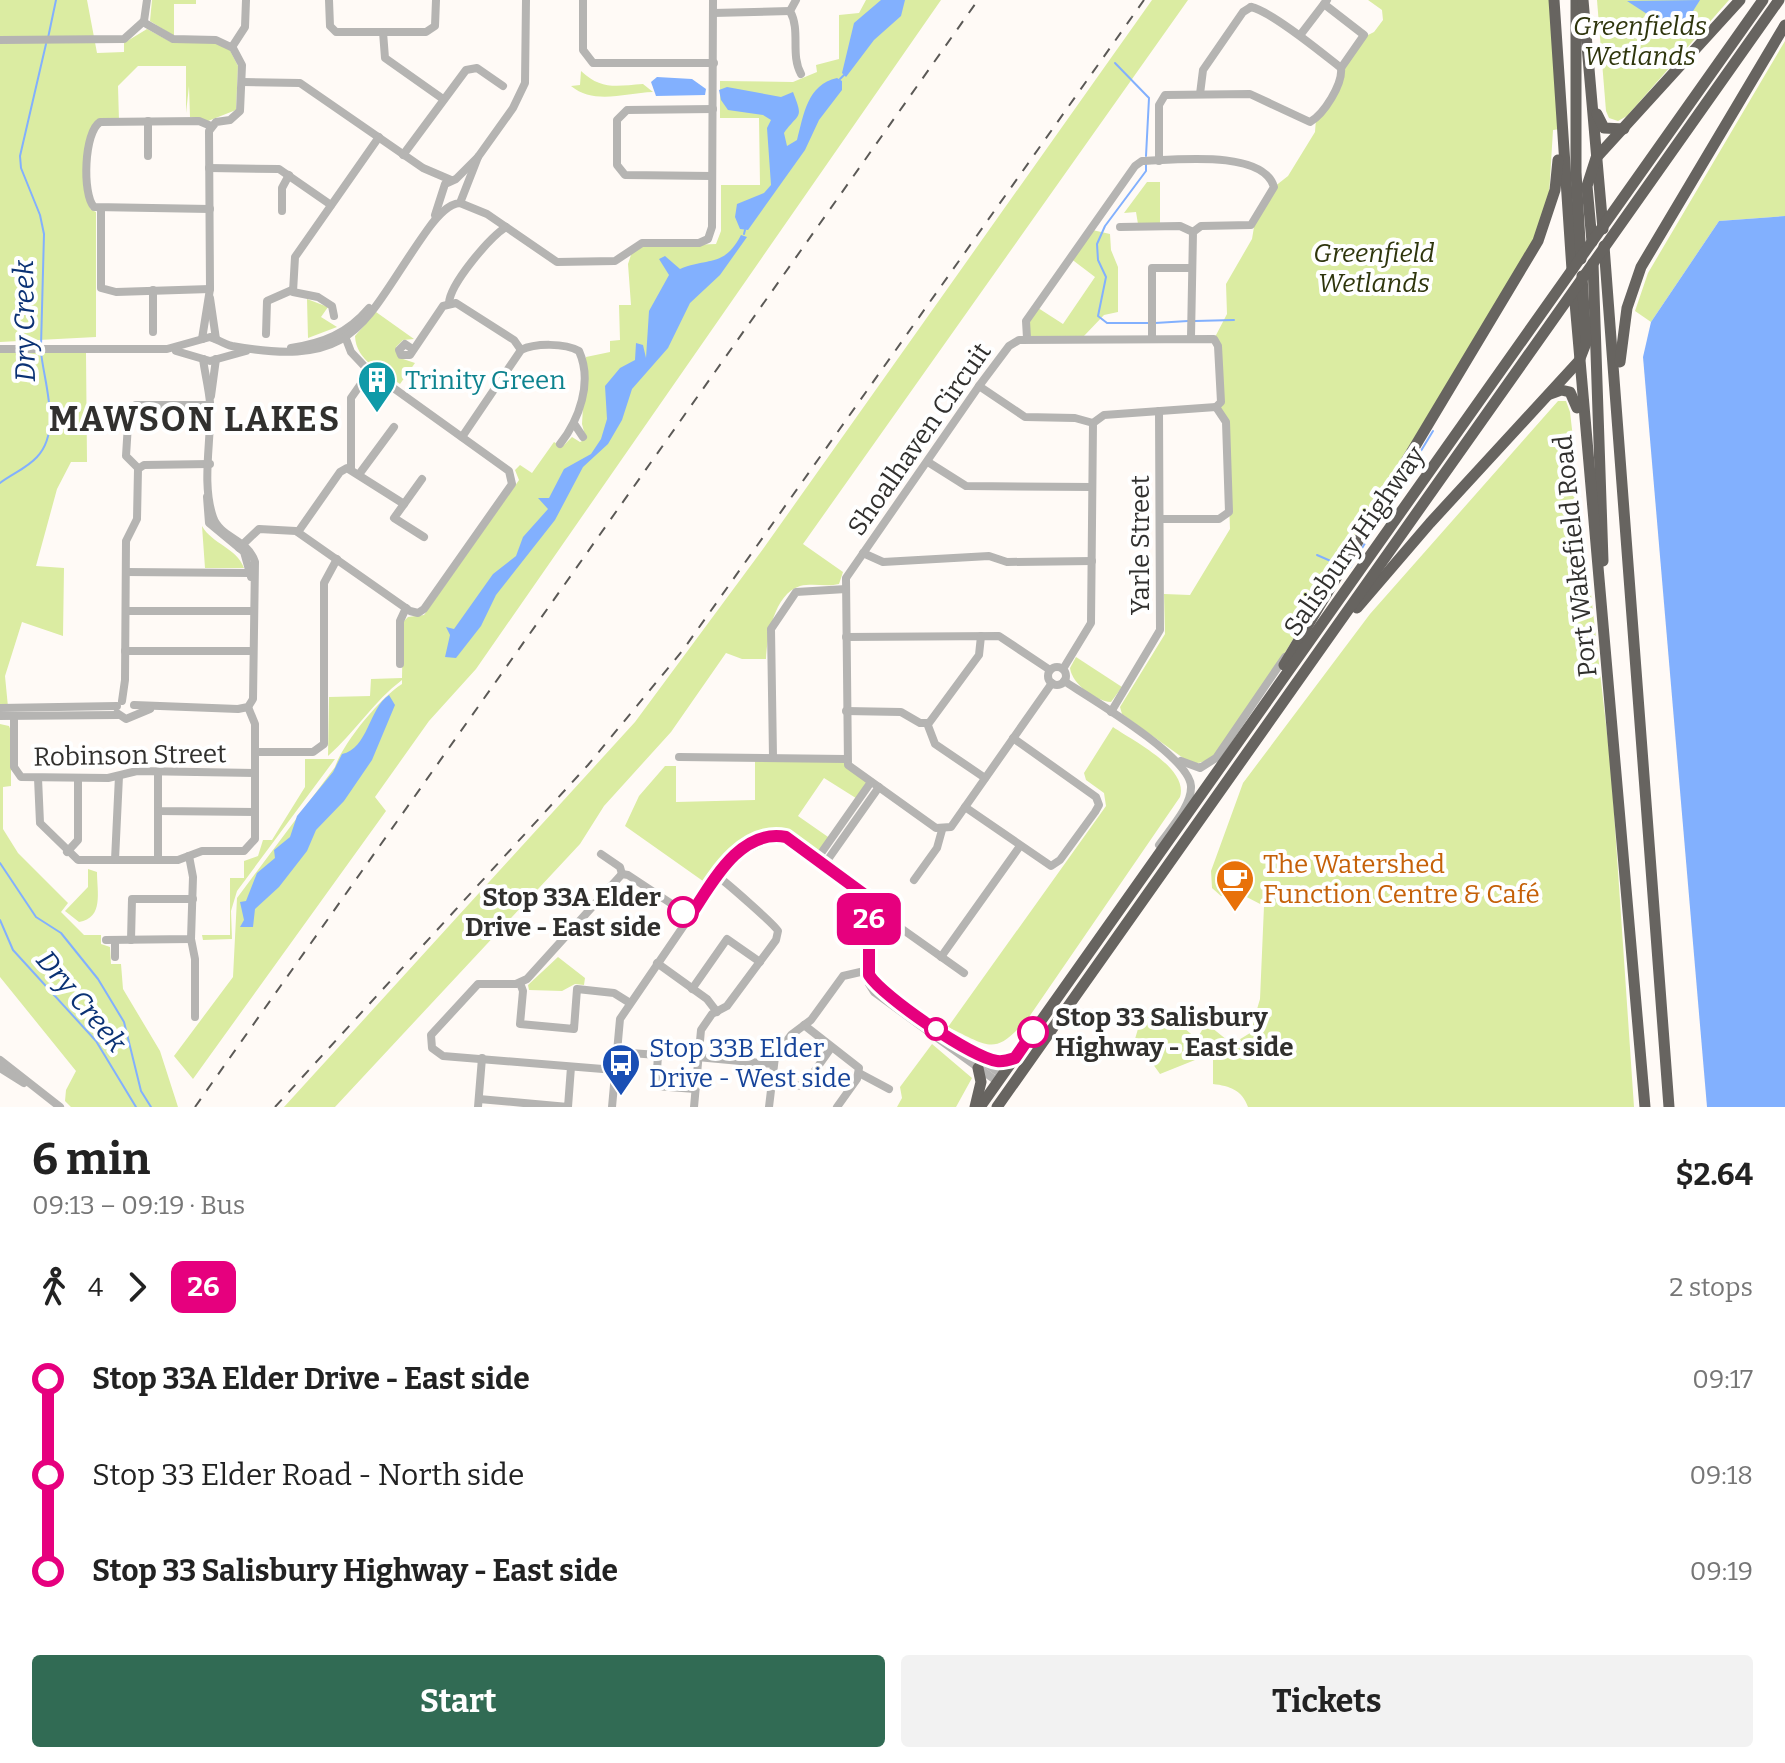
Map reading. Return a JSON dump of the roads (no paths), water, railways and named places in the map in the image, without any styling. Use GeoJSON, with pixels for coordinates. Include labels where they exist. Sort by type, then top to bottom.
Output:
{"type":"FeatureCollection","features":[{"type":"Feature","properties":{"kind":"highway","name":"Port Wakefield Road"},"geometry":{"type":"LineString","coordinates":[[1554,0],[1560,129],[1584,428],[1603,602],[1645,1107]]}},
{"type":"Feature","properties":{"kind":"highway"},"geometry":{"type":"LineString","coordinates":[[1324,647],[1430,523],[1579,361],[1586,335],[1576,172],[1576,0]]}},
{"type":"Feature","properties":{"kind":"highway","name":"Port Wakefield Road"},"geometry":{"type":"LineString","coordinates":[[1583,0],[1669,1107]]}},
{"type":"Feature","properties":{"kind":"highway"},"geometry":{"type":"LineString","coordinates":[[1603,602],[1598,323],[1587,186],[1596,158],[1740,0]]}},
{"type":"Feature","properties":{"kind":"highway","name":"Salisbury Highway"},"geometry":{"type":"LineString","coordinates":[[978,1107],[1763,0]]}},
{"type":"Feature","properties":{"kind":"highway","name":"Salisbury Highway"},"geometry":{"type":"LineString","coordinates":[[997,1107],[1779,0]]}},
{"type":"Feature","properties":{"kind":"highway"},"geometry":{"type":"LineString","coordinates":[[1621,461],[1620,341],[1631,291],[1664,226],[1785,25]]}},
{"type":"Feature","properties":{"kind":"highway"},"geometry":{"type":"LineString","coordinates":[[1593,102],[1604,128],[1624,129]]}},
{"type":"Feature","properties":{"kind":"highway"},"geometry":{"type":"LineString","coordinates":[[1263,705],[1323,595],[1538,241],[1555,190],[1560,129]]}},
{"type":"Feature","properties":{"kind":"highway"},"geometry":{"type":"LineString","coordinates":[[1550,394],[1561,390],[1570,392],[1584,428]]}},
{"type":"Feature","properties":{"kind":"highway"},"geometry":{"type":"LineString","coordinates":[[1143,875],[1154,884]]}},
{"type":"Feature","properties":{"kind":"highway"},"geometry":{"type":"LineString","coordinates":[[968,1051],[996,1061],[1015,1058]]}},
{"type":"Feature","properties":{"kind":"highway"},"geometry":{"type":"LineString","coordinates":[[978,1068],[981,1082],[978,1107]]}},
{"type":"Feature","properties":{"kind":"highway"},"geometry":{"type":"LineString","coordinates":[[1000,1078],[1012,1085]]}},
{"type":"Feature","properties":{"kind":"street"},"geometry":{"type":"LineString","coordinates":[[0,40],[124,39],[143,22],[147,0]]}},
{"type":"Feature","properties":{"kind":"street"},"geometry":{"type":"LineString","coordinates":[[232,47],[245,27],[246,0]]}},
{"type":"Feature","properties":{"kind":"street"},"geometry":{"type":"LineString","coordinates":[[329,0],[330,26],[336,32],[430,32],[435,26],[436,0]]}},
{"type":"Feature","properties":{"kind":"street"},"geometry":{"type":"LineString","coordinates":[[432,223],[443,193],[478,157],[513,108],[525,83],[526,0]]}},
{"type":"Feature","properties":{"kind":"street"},"geometry":{"type":"LineString","coordinates":[[583,0],[583,50],[593,63],[714,63]]}},
{"type":"Feature","properties":{"kind":"street"},"geometry":{"type":"LineString","coordinates":[[423,168],[443,193],[456,203],[487,214],[557,262],[615,261],[642,243],[702,243],[711,234],[713,0]]}},
{"type":"Feature","properties":{"kind":"street"},"geometry":{"type":"LineString","coordinates":[[790,11],[796,0]]}},
{"type":"Feature","properties":{"kind":"street"},"geometry":{"type":"LineString","coordinates":[[1151,161],[1159,101],[1168,94],[1255,95],[1310,122],[1320,115],[1340,80],[1341,68],[1364,35],[1326,2],[1301,34]]}},
{"type":"Feature","properties":{"kind":"street"},"geometry":{"type":"LineString","coordinates":[[1200,94],[1203,70],[1251,3],[1290,32],[1301,34],[1341,68]]}},
{"type":"Feature","properties":{"kind":"street"},"geometry":{"type":"LineString","coordinates":[[713,13],[790,11]]}},
{"type":"Feature","properties":{"kind":"street"},"geometry":{"type":"LineString","coordinates":[[790,11],[795,22],[796,63],[801,74]]}},
{"type":"Feature","properties":{"kind":"street"},"geometry":{"type":"LineString","coordinates":[[143,22],[173,39],[216,40],[232,47],[241,61],[243,82],[240,111],[230,120],[211,126],[199,121],[100,122],[89,135],[90,205],[101,209],[210,209]]}},
{"type":"Feature","properties":{"kind":"street"},"geometry":{"type":"LineString","coordinates":[[383,32],[385,58],[443,99]]}},
{"type":"Feature","properties":{"kind":"street"},"geometry":{"type":"LineString","coordinates":[[403,155],[443,99],[471,68],[503,86]]}},
{"type":"Feature","properties":{"kind":"street"},"geometry":{"type":"LineString","coordinates":[[243,82],[300,83],[423,168],[453,180],[487,214]]}},
{"type":"Feature","properties":{"kind":"street"},"geometry":{"type":"LineString","coordinates":[[712,176],[625,175],[617,165],[617,120],[627,110],[713,105]]}},
{"type":"Feature","properties":{"kind":"street"},"geometry":{"type":"LineString","coordinates":[[148,121],[148,156]]}},
{"type":"Feature","properties":{"kind":"street"},"geometry":{"type":"LineString","coordinates":[[211,126],[210,291],[218,340],[210,403],[208,521],[213,529],[242,545],[255,562],[253,697],[248,707]]}},
{"type":"Feature","properties":{"kind":"street"},"geometry":{"type":"LineString","coordinates":[[334,316],[332,306],[318,297],[298,296],[292,290],[293,261],[379,137]]}},
{"type":"Feature","properties":{"kind":"street"},"geometry":{"type":"LineString","coordinates":[[0,349],[167,349],[202,358],[254,349],[312,345],[344,336],[386,288],[432,223],[466,190],[478,157]]}},
{"type":"Feature","properties":{"kind":"street"},"geometry":{"type":"LineString","coordinates":[[1027,338],[1026,321],[1030,314],[1116,191],[1151,161],[1240,161],[1274,182],[1273,192],[1251,225],[1201,226],[1193,232],[1191,327],[1214,339],[1218,346],[1221,402],[1216,407],[1104,415],[1093,423]]}},
{"type":"Feature","properties":{"kind":"street"},"geometry":{"type":"LineString","coordinates":[[209,168],[275,168],[331,205]]}},
{"type":"Feature","properties":{"kind":"street"},"geometry":{"type":"LineString","coordinates":[[282,211],[282,188],[289,175]]}},
{"type":"Feature","properties":{"kind":"street"},"geometry":{"type":"LineString","coordinates":[[101,209],[101,288],[116,292],[210,291]]}},
{"type":"Feature","properties":{"kind":"street"},"geometry":{"type":"LineString","coordinates":[[492,237],[496,220]]}},
{"type":"Feature","properties":{"kind":"street"},"geometry":{"type":"LineString","coordinates":[[1120,227],[1180,226],[1193,232]]}},
{"type":"Feature","properties":{"kind":"street"},"geometry":{"type":"LineString","coordinates":[[411,348],[453,303],[456,286],[492,237],[506,227]]}},
{"type":"Feature","properties":{"kind":"street"},"geometry":{"type":"LineString","coordinates":[[1152,328],[1152,268],[1191,268]]}},
{"type":"Feature","properties":{"kind":"street"},"geometry":{"type":"LineString","coordinates":[[153,290],[153,332]]}},
{"type":"Feature","properties":{"kind":"street"},"geometry":{"type":"LineString","coordinates":[[266,334],[267,301],[292,290]]}},
{"type":"Feature","properties":{"kind":"street"},"geometry":{"type":"LineString","coordinates":[[210,291],[201,340],[210,403]]}},
{"type":"Feature","properties":{"kind":"street"},"geometry":{"type":"LineString","coordinates":[[453,303],[514,340],[521,350]]}},
{"type":"Feature","properties":{"kind":"street","name":"Shoalhaven Circuit"},"geometry":{"type":"LineString","coordinates":[[846,759],[846,578],[1009,346],[1027,338],[1191,327]]}},
{"type":"Feature","properties":{"kind":"street"},"geometry":{"type":"LineString","coordinates":[[242,545],[262,529],[298,532],[416,613],[423,610],[512,484],[509,471],[370,371],[344,336]]}},
{"type":"Feature","properties":{"kind":"street"},"geometry":{"type":"LineString","coordinates":[[167,349],[201,340],[218,340],[254,349]]}},
{"type":"Feature","properties":{"kind":"street"},"geometry":{"type":"LineString","coordinates":[[462,437],[521,350],[532,346],[570,347],[579,351],[582,360],[581,408],[575,425],[560,444]]}},
{"type":"Feature","properties":{"kind":"street"},"geometry":{"type":"LineString","coordinates":[[351,468],[351,398],[370,371]]}},
{"type":"Feature","properties":{"kind":"street"},"geometry":{"type":"LineString","coordinates":[[979,386],[1025,417],[1075,418],[1093,423]]}},
{"type":"Feature","properties":{"kind":"street"},"geometry":{"type":"LineString","coordinates":[[126,707],[126,538],[137,519],[138,468],[126,456],[129,408],[136,405],[210,403]]}},
{"type":"Feature","properties":{"kind":"street"},"geometry":{"type":"LineString","coordinates":[[1160,519],[1219,519],[1229,512],[1226,422],[1216,407]]}},
{"type":"Feature","properties":{"kind":"street","name":"Yarle Street"},"geometry":{"type":"LineString","coordinates":[[1111,712],[1160,630],[1159,411]]}},
{"type":"Feature","properties":{"kind":"street"},"geometry":{"type":"LineString","coordinates":[[1064,681],[1063,669],[1091,626],[1093,423]]}},
{"type":"Feature","properties":{"kind":"street"},"geometry":{"type":"LineString","coordinates":[[575,425],[583,437]]}},
{"type":"Feature","properties":{"kind":"street"},"geometry":{"type":"LineString","coordinates":[[360,473],[394,427]]}},
{"type":"Feature","properties":{"kind":"street"},"geometry":{"type":"LineString","coordinates":[[928,462],[966,486],[1092,487]]}},
{"type":"Feature","properties":{"kind":"street"},"geometry":{"type":"LineString","coordinates":[[138,468],[144,465],[210,464]]}},
{"type":"Feature","properties":{"kind":"street"},"geometry":{"type":"LineString","coordinates":[[298,532],[340,472],[351,468],[404,504]]}},
{"type":"Feature","properties":{"kind":"street"},"geometry":{"type":"LineString","coordinates":[[422,479],[394,518],[424,537]]}},
{"type":"Feature","properties":{"kind":"street"},"geometry":{"type":"LineString","coordinates":[[242,545],[254,585]]}},
{"type":"Feature","properties":{"kind":"street"},"geometry":{"type":"LineString","coordinates":[[863,553],[883,562],[989,556],[1007,562],[1092,561]]}},
{"type":"Feature","properties":{"kind":"street"},"geometry":{"type":"LineString","coordinates":[[255,752],[313,752],[324,744],[324,583],[337,559]]}},
{"type":"Feature","properties":{"kind":"street"},"geometry":{"type":"LineString","coordinates":[[126,572],[250,573]]}},
{"type":"Feature","properties":{"kind":"street"},"geometry":{"type":"LineString","coordinates":[[773,757],[773,624],[796,592],[846,589]]}},
{"type":"Feature","properties":{"kind":"street"},"geometry":{"type":"LineString","coordinates":[[942,830],[951,827],[1052,683],[1064,681],[1169,755],[1196,768],[1209,765],[1260,697],[1323,595]]}},
{"type":"Feature","properties":{"kind":"street"},"geometry":{"type":"LineString","coordinates":[[400,664],[400,621],[406,608]]}},
{"type":"Feature","properties":{"kind":"street"},"geometry":{"type":"LineString","coordinates":[[126,611],[253,611]]}},
{"type":"Feature","properties":{"kind":"street"},"geometry":{"type":"LineString","coordinates":[[927,723],[979,655],[981,636]]}},
{"type":"Feature","properties":{"kind":"street"},"geometry":{"type":"LineString","coordinates":[[846,637],[999,636],[1050,670],[1063,669]]}},
{"type":"Feature","properties":{"kind":"street"},"geometry":{"type":"LineString","coordinates":[[125,651],[253,651]]}},
{"type":"Feature","properties":{"kind":"street"},"geometry":{"type":"LineString","coordinates":[[1050,670],[1048,678],[1052,683]]}},
{"type":"Feature","properties":{"kind":"street"},"geometry":{"type":"LineString","coordinates":[[0,716],[126,707]]}},
{"type":"Feature","properties":{"kind":"street"},"geometry":{"type":"LineString","coordinates":[[38,778],[40,823],[78,860],[158,860],[202,851],[248,849],[255,839],[255,720],[248,707]]}},
{"type":"Feature","properties":{"kind":"street"},"geometry":{"type":"LineString","coordinates":[[0,708],[248,707]]}},
{"type":"Feature","properties":{"kind":"street"},"geometry":{"type":"LineString","coordinates":[[846,711],[901,712],[920,723],[927,723]]}},
{"type":"Feature","properties":{"kind":"street","name":"Robinson Street"},"geometry":{"type":"LineString","coordinates":[[14,716],[15,771],[21,777],[78,778],[158,772],[255,773]]}},
{"type":"Feature","properties":{"kind":"street"},"geometry":{"type":"LineString","coordinates":[[927,723],[933,742],[985,778]]}},
{"type":"Feature","properties":{"kind":"street"},"geometry":{"type":"LineString","coordinates":[[965,807],[1045,864],[1055,865],[1099,805],[1093,794],[1013,738]]}},
{"type":"Feature","properties":{"kind":"street"},"geometry":{"type":"LineString","coordinates":[[1143,875],[1189,796],[1189,778],[1169,755]]}},
{"type":"Feature","properties":{"kind":"street"},"geometry":{"type":"LineString","coordinates":[[679,757],[846,759],[856,774],[942,830]]}},
{"type":"Feature","properties":{"kind":"street"},"geometry":{"type":"LineString","coordinates":[[158,772],[158,860]]}},
{"type":"Feature","properties":{"kind":"street"},"geometry":{"type":"LineString","coordinates":[[115,860],[119,776]]}},
{"type":"Feature","properties":{"kind":"street"},"geometry":{"type":"LineString","coordinates":[[67,852],[78,840],[78,778]]}},
{"type":"Feature","properties":{"kind":"street"},"geometry":{"type":"LineString","coordinates":[[820,862],[875,785]]}},
{"type":"Feature","properties":{"kind":"street"},"geometry":{"type":"LineString","coordinates":[[158,811],[255,812]]}},
{"type":"Feature","properties":{"kind":"street"},"geometry":{"type":"LineString","coordinates":[[914,880],[937,848],[942,830]]}},
{"type":"Feature","properties":{"kind":"street"},"geometry":{"type":"LineString","coordinates":[[612,1107],[618,1027],[630,1003],[717,876],[737,852],[777,836],[786,837],[861,891],[867,900],[869,984],[879,997],[978,1068],[1000,1078]]}},
{"type":"Feature","properties":{"kind":"street"},"geometry":{"type":"LineString","coordinates":[[941,957],[1020,846]]}},
{"type":"Feature","properties":{"kind":"street"},"geometry":{"type":"LineString","coordinates":[[601,854],[620,867],[622,874]]}},
{"type":"Feature","properties":{"kind":"street"},"geometry":{"type":"LineString","coordinates":[[189,856],[195,1017]]}},
{"type":"Feature","properties":{"kind":"street"},"geometry":{"type":"LineString","coordinates":[[622,874],[690,916]]}},
{"type":"Feature","properties":{"kind":"street"},"geometry":{"type":"LineString","coordinates":[[615,1070],[438,1054],[432,1048],[432,1032],[481,982],[520,983],[622,874]]}},
{"type":"Feature","properties":{"kind":"street"},"geometry":{"type":"LineString","coordinates":[[694,1107],[700,1033],[717,1012],[727,1006],[776,940],[777,927],[717,876]]}},
{"type":"Feature","properties":{"kind":"street"},"geometry":{"type":"LineString","coordinates":[[131,940],[132,899],[193,899]]}},
{"type":"Feature","properties":{"kind":"street"},"geometry":{"type":"LineString","coordinates":[[902,929],[964,973]]}},
{"type":"Feature","properties":{"kind":"street"},"geometry":{"type":"LineString","coordinates":[[115,957],[111,940],[191,939]]}},
{"type":"Feature","properties":{"kind":"street"},"geometry":{"type":"LineString","coordinates":[[692,989],[727,939],[760,962]]}},
{"type":"Feature","properties":{"kind":"street"},"geometry":{"type":"LineString","coordinates":[[657,963],[717,1012]]}},
{"type":"Feature","properties":{"kind":"street"},"geometry":{"type":"LineString","coordinates":[[769,1107],[773,1064],[791,1035],[804,1025],[843,976],[869,972]]}},
{"type":"Feature","properties":{"kind":"street"},"geometry":{"type":"LineString","coordinates":[[869,972],[884,991],[1000,1078]]}},
{"type":"Feature","properties":{"kind":"street"},"geometry":{"type":"LineString","coordinates":[[520,983],[523,991],[520,1024],[574,1029],[577,989],[614,993],[630,1003]]}},
{"type":"Feature","properties":{"kind":"street"},"geometry":{"type":"LineString","coordinates":[[195,1001],[208,1000]]}},
{"type":"Feature","properties":{"kind":"street"},"geometry":{"type":"LineString","coordinates":[[804,1025],[856,1065],[859,1073],[889,1089]]}},
{"type":"Feature","properties":{"kind":"street"},"geometry":{"type":"LineString","coordinates":[[771,1083],[804,1086],[831,1048]]}},
{"type":"Feature","properties":{"kind":"street"},"geometry":{"type":"LineString","coordinates":[[616,1052],[658,1055],[656,1086],[695,1089]]}},
{"type":"Feature","properties":{"kind":"street"},"geometry":{"type":"LineString","coordinates":[[697,1057],[773,1064]]}},
{"type":"Feature","properties":{"kind":"street"},"geometry":{"type":"LineString","coordinates":[[482,1058],[479,1103],[568,1107],[571,1067]]}},
{"type":"Feature","properties":{"kind":"street"},"geometry":{"type":"LineString","coordinates":[[0,1060],[60,1107]]}},
{"type":"Feature","properties":{"kind":"street"},"geometry":{"type":"LineString","coordinates":[[0,1068],[43,1093]]}},
{"type":"Feature","properties":{"kind":"street"},"geometry":{"type":"LineString","coordinates":[[837,1107],[859,1073]]}},
{"type":"Feature","properties":{"kind":"water"},"geometry":{"type":"Polygon","coordinates":[[[881,0],[905,0],[901,16],[874,40],[846,77],[842,73],[854,23],[881,0]]]}},
{"type":"Feature","properties":{"kind":"water"},"geometry":{"type":"Polygon","coordinates":[[[1700,0],[1688,19],[1664,25],[1627,1],[1700,0]]]}},
{"type":"Feature","properties":{"kind":"water"},"geometry":{"type":"Polygon","coordinates":[[[657,77],[692,79],[706,89],[705,95],[656,96],[651,82],[657,77]]]}},
{"type":"Feature","properties":{"kind":"water"},"geometry":{"type":"Polygon","coordinates":[[[837,78],[842,81],[842,90],[819,120],[805,150],[748,230],[740,229],[735,217],[737,204],[764,193],[771,185],[767,128],[771,120],[763,115],[728,110],[719,90],[727,87],[781,97],[793,92],[799,112],[784,133],[787,146],[797,140],[813,94],[819,87],[837,78]]]}},
{"type":"Feature","properties":{"kind":"water"},"geometry":{"type":"Polygon","coordinates":[[[1785,216],[1785,1107],[1707,1107],[1643,357],[1651,322],[1719,221],[1785,216]]]}},
{"type":"Feature","properties":{"kind":"water"},"geometry":{"type":"Polygon","coordinates":[[[741,235],[747,237],[720,275],[690,303],[668,348],[632,389],[622,420],[608,444],[583,467],[555,520],[496,595],[481,626],[456,658],[445,657],[450,635],[446,627],[454,629],[493,574],[516,556],[523,537],[548,509],[538,498],[549,498],[564,469],[591,454],[601,439],[607,419],[605,386],[620,368],[635,360],[636,343],[643,345],[646,358],[649,311],[669,275],[659,259],[665,256],[680,269],[715,260],[728,253],[741,235]]]}},
{"type":"Feature","properties":{"kind":"water"},"geometry":{"type":"Polygon","coordinates":[[[389,695],[395,705],[372,760],[344,801],[316,830],[307,851],[279,887],[255,909],[253,927],[240,927],[244,920],[240,902],[246,901],[257,873],[275,858],[274,850],[290,837],[297,816],[333,772],[342,754],[358,744],[382,701],[389,695]]]}},
{"type":"Feature","properties":{"kind":"waterway","name":"Dry Creek"},"geometry":{"type":"LineString","coordinates":[[48,38],[56,0]]}},
{"type":"Feature","properties":{"kind":"waterway","name":"Dry Creek"},"geometry":{"type":"LineString","coordinates":[[41,346],[44,234],[40,215],[21,168],[20,156],[46,44]]}},
{"type":"Feature","properties":{"kind":"waterway"},"geometry":{"type":"LineString","coordinates":[[1115,63],[1149,98],[1146,156]]}},
{"type":"Feature","properties":{"kind":"waterway"},"geometry":{"type":"LineString","coordinates":[[840,79],[844,75]]}},
{"type":"Feature","properties":{"kind":"waterway"},"geometry":{"type":"LineString","coordinates":[[1146,162],[1146,171],[1105,226],[1097,244],[1098,260],[1106,277],[1098,316],[1107,323],[1148,323]]}},
{"type":"Feature","properties":{"kind":"waterway"},"geometry":{"type":"LineString","coordinates":[[744,234],[745,230]]}},
{"type":"Feature","properties":{"kind":"waterway"},"geometry":{"type":"LineString","coordinates":[[1195,321],[1234,320]]}},
{"type":"Feature","properties":{"kind":"waterway"},"geometry":{"type":"LineString","coordinates":[[1155,323],[1188,321]]}},
{"type":"Feature","properties":{"kind":"waterway","name":"Dry Creek"},"geometry":{"type":"LineString","coordinates":[[0,483],[37,457],[49,434],[50,406],[41,352]]}},
{"type":"Feature","properties":{"kind":"waterway"},"geometry":{"type":"LineString","coordinates":[[1350,568],[1433,431]]}},
{"type":"Feature","properties":{"kind":"waterway"},"geometry":{"type":"LineString","coordinates":[[1317,555],[1333,562]]}},
{"type":"Feature","properties":{"kind":"waterway","name":"Dry Creek"},"geometry":{"type":"LineString","coordinates":[[0,863],[36,917],[61,933],[98,979],[124,1022],[141,1091],[151,1107]]}},
{"type":"Feature","properties":{"kind":"waterway","name":"Dry Creek"},"geometry":{"type":"LineString","coordinates":[[0,920],[13,950],[96,1041],[136,1107]]}},
{"type":"Feature","properties":{"kind":"railway"},"geometry":{"type":"LineString","coordinates":[[195,1107],[978,0]]}},
{"type":"Feature","properties":{"kind":"railway"},"geometry":{"type":"LineString","coordinates":[[275,1107],[588,765],[683,650],[1144,0]]}},
{"type":"Feature","properties":{"kind":"place","name":"Trinity Green"},"geometry":{"type":"Point","coordinates":[377,414]}},
{"type":"Feature","properties":{"kind":"place","name":"Stop 33A Elder Drive - East side"},"geometry":{"type":"Point","coordinates":[683,912]}},
{"type":"Feature","properties":{"kind":"place","name":"The Watershed Function Centre & Café"},"geometry":{"type":"Point","coordinates":[1235,913]}},
{"type":"Feature","properties":{"kind":"place","name":"Stop 33 Salisbury Highway - East side"},"geometry":{"type":"Point","coordinates":[1033,1032]}},
{"type":"Feature","properties":{"kind":"place","name":"Stop 33B Elder Drive - West side"},"geometry":{"type":"Point","coordinates":[621,1097]}},
{"type":"Feature","properties":{"kind":"district","name":"MAWSON LAKES"},"geometry":{"type":"Point","coordinates":[195,419]}},
{"type":"Feature","properties":{"kind":"park label","name":"Greenfields Wetlands"},"geometry":{"type":"Point","coordinates":[1640,41]}},
{"type":"Feature","properties":{"kind":"park label","name":"Greenfield Wetlands"},"geometry":{"type":"Point","coordinates":[1374,268]}}]}
